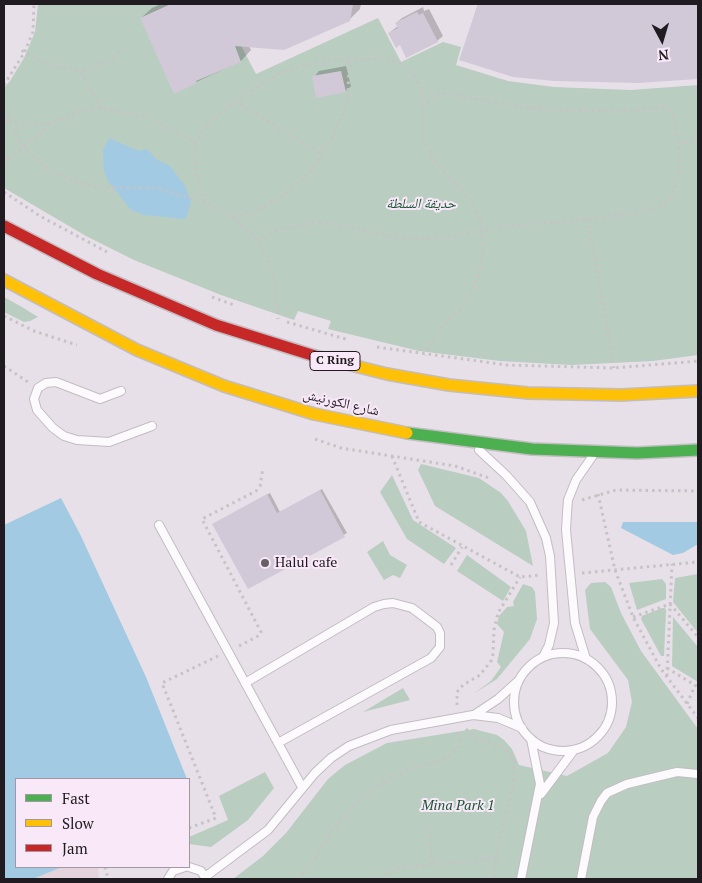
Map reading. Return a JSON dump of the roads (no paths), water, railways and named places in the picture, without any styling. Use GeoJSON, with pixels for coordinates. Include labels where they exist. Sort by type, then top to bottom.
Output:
{"type":"FeatureCollection","features":[{"type":"Feature","properties":{"kind":"highway","name":"C Ring"},"geometry":{"type":"LineString","coordinates":[[4,226],[97,274],[216,325],[312,355],[387,374],[448,384],[528,393],[621,395],[698,390]]}},
{"type":"Feature","properties":{"kind":"highway","name":"شارع الكورنيش"},"geometry":{"type":"LineString","coordinates":[[4,280],[137,350],[224,386],[314,414],[407,433],[532,449],[596,452],[698,450]]}},
{"type":"Feature","properties":{"kind":"highway"},"geometry":{"type":"LineString","coordinates":[[679,451],[698,440]]}},
{"type":"Feature","properties":{"kind":"lane"},"geometry":{"type":"LineString","coordinates":[[121,391],[100,398],[56,382],[46,383],[38,388],[34,399],[37,410],[53,428],[64,436],[77,440],[108,442],[124,438],[152,426]]}},
{"type":"Feature","properties":{"kind":"lane"},"geometry":{"type":"LineString","coordinates":[[470,442],[506,475],[530,502],[546,538],[552,574],[554,622],[549,645],[543,658]]}},
{"type":"Feature","properties":{"kind":"lane"},"geometry":{"type":"LineString","coordinates":[[586,659],[577,634],[566,530],[568,500],[576,480],[596,452]]}},
{"type":"Feature","properties":{"kind":"lane"},"geometry":{"type":"LineString","coordinates":[[159,526],[302,787]]}},
{"type":"Feature","properties":{"kind":"lane"},"geometry":{"type":"LineString","coordinates":[[245,683],[374,607],[384,604],[393,603],[412,608],[437,627],[440,633],[440,647],[431,658],[278,743]]}},
{"type":"Feature","properties":{"kind":"lane"},"geometry":{"type":"LineString","coordinates":[[473,715],[498,699],[530,667],[543,658],[557,654],[572,654],[586,659],[601,672],[611,689],[613,702],[611,715],[597,738],[586,746],[574,750],[551,750],[530,739]]}},
{"type":"Feature","properties":{"kind":"lane"},"geometry":{"type":"LineString","coordinates":[[520,679],[514,696],[515,713],[530,739],[539,770],[538,798],[521,879]]}},
{"type":"Feature","properties":{"kind":"lane"},"geometry":{"type":"LineString","coordinates":[[190,867],[201,871],[206,878],[268,830],[302,787],[330,758],[370,736],[473,715],[498,718],[522,728]]}},
{"type":"Feature","properties":{"kind":"lane"},"geometry":{"type":"LineString","coordinates":[[538,798],[552,776],[574,750]]}},
{"type":"Feature","properties":{"kind":"lane"},"geometry":{"type":"LineString","coordinates":[[581,879],[592,818],[596,808],[607,793],[627,784],[677,772],[698,774]]}},
{"type":"Feature","properties":{"kind":"lane"},"geometry":{"type":"LineString","coordinates":[[168,879],[173,871],[181,868]]}},
{"type":"Feature","properties":{"kind":"water"},"geometry":{"type":"Polygon","coordinates":[[[109,138],[139,151],[147,149],[157,160],[169,165],[185,186],[191,202],[186,219],[144,215],[131,210],[108,181],[104,171],[103,150],[109,138]]]}},
{"type":"Feature","properties":{"kind":"water"},"geometry":{"type":"Polygon","coordinates":[[[61,498],[80,534],[146,677],[187,778],[15,778],[15,868],[60,868],[33,879],[4,879],[4,525],[61,498]]]}},
{"type":"Feature","properties":{"kind":"water"},"geometry":{"type":"Polygon","coordinates":[[[623,522],[698,522],[698,544],[683,553],[673,555],[621,528],[623,522]]]}},
{"type":"Feature","properties":{"kind":"place","name":"Halul cafe"},"geometry":{"type":"Point","coordinates":[265,563]}},
{"type":"Feature","properties":{"kind":"park label","name":"حديقة السلطة"},"geometry":{"type":"Point","coordinates":[421,204]}},
{"type":"Feature","properties":{"kind":"park label","name":"Mina Park 1"},"geometry":{"type":"Point","coordinates":[458,806]}}]}
